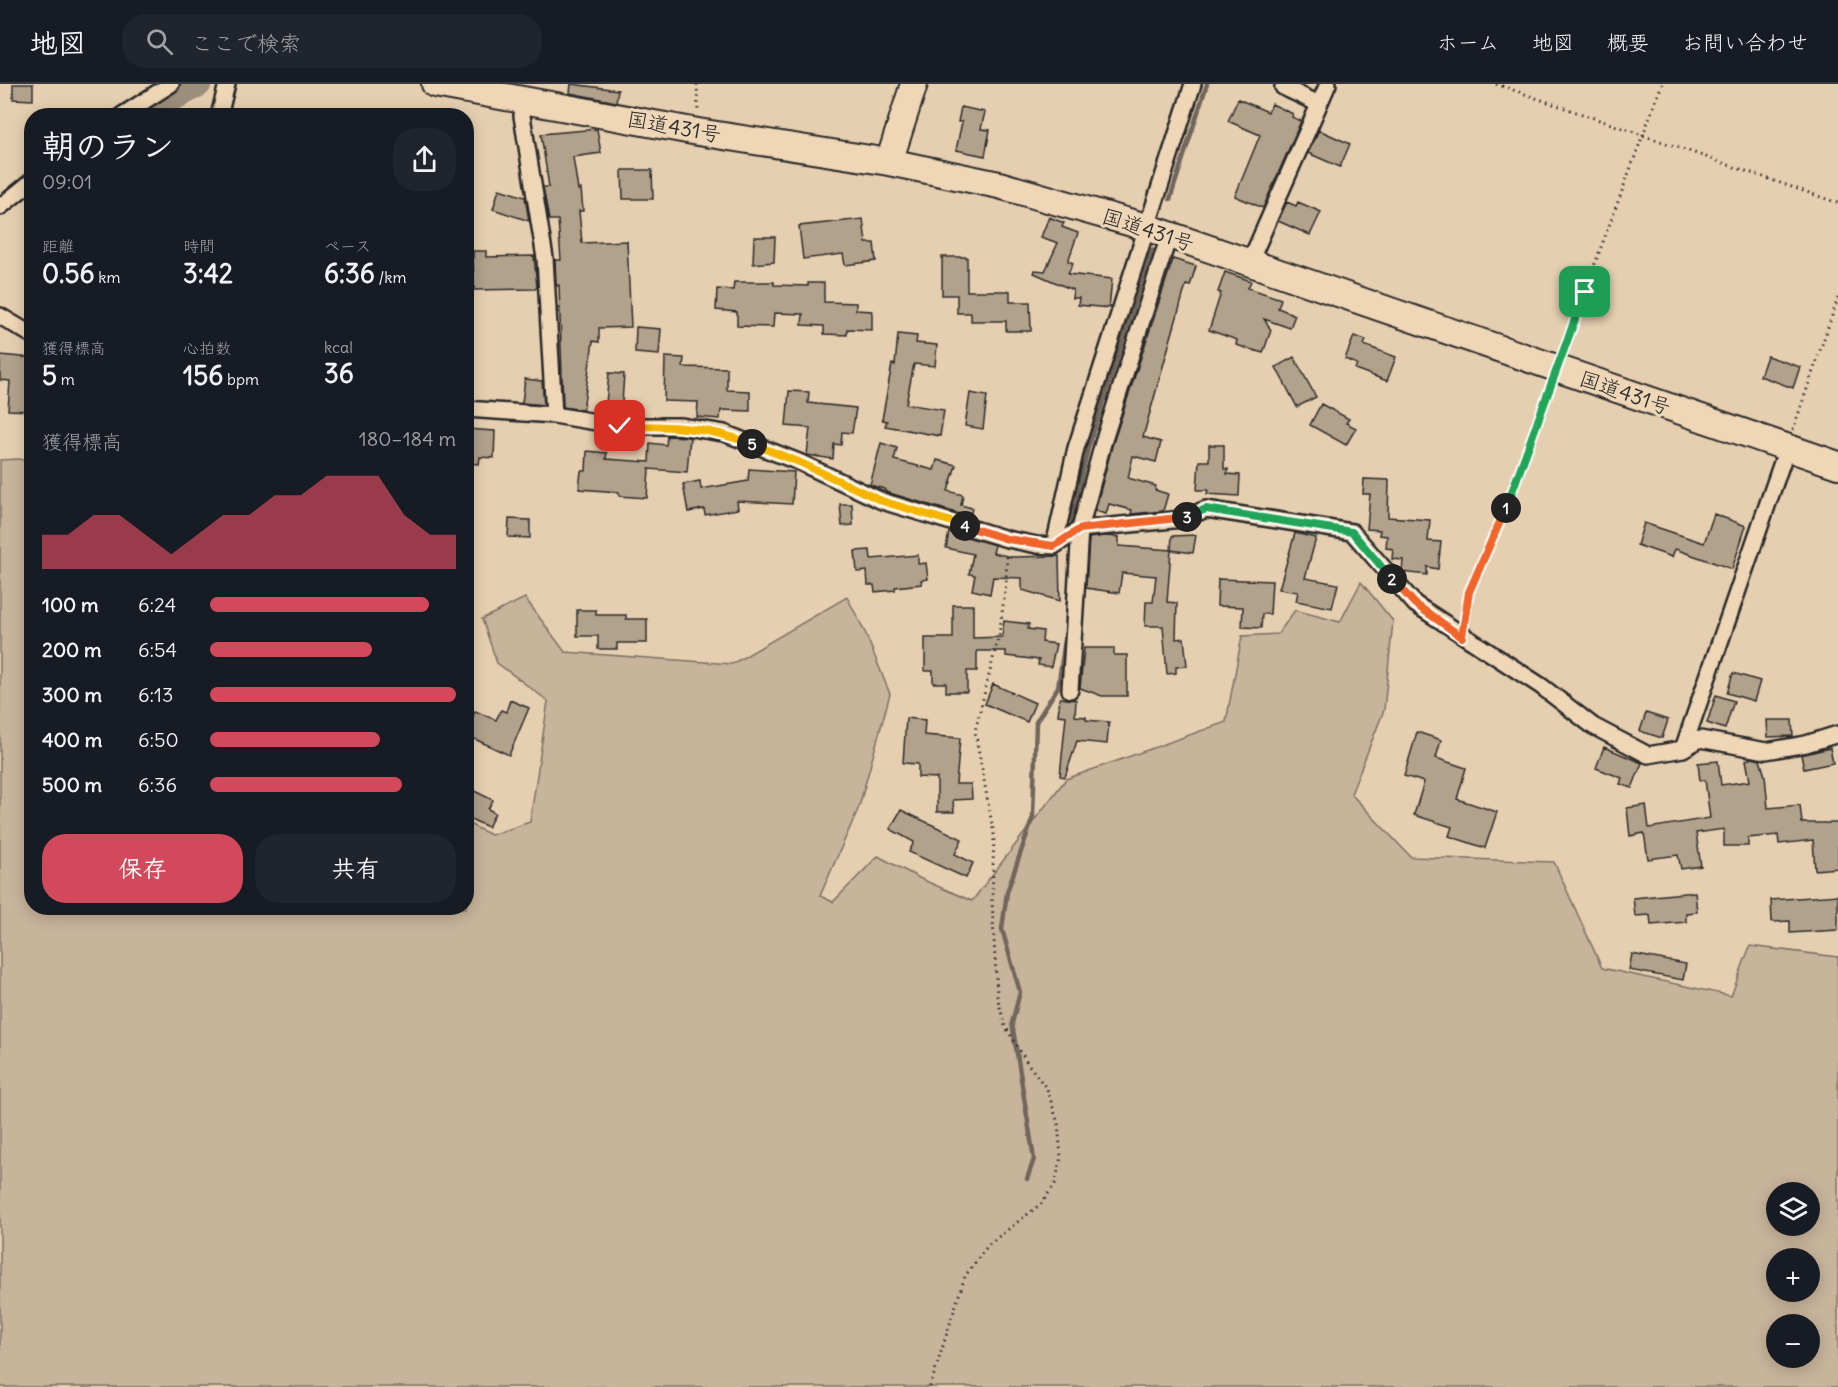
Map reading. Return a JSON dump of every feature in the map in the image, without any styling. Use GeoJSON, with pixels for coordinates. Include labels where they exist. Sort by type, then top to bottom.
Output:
{"type":"FeatureCollection","features":[{"type":"Feature","properties":{"kind":"highway","name":"国道431号"},"geometry":{"type":"LineString","coordinates":[[435,84],[698,132],[889,162],[999,185],[1158,231],[1838,465]]}},
{"type":"Feature","properties":{"kind":"highway"},"geometry":{"type":"LineString","coordinates":[[889,162],[914,84]]}},
{"type":"Feature","properties":{"kind":"street"},"geometry":{"type":"LineString","coordinates":[[134,108],[171,84]]}},
{"type":"Feature","properties":{"kind":"street"},"geometry":{"type":"LineString","coordinates":[[221,108],[227,84]]}},
{"type":"Feature","properties":{"kind":"street"},"geometry":{"type":"LineString","coordinates":[[1070,690],[1080,529],[1158,231],[1193,84]]}},
{"type":"Feature","properties":{"kind":"street"},"geometry":{"type":"LineString","coordinates":[[1249,264],[1328,84]]}},
{"type":"Feature","properties":{"kind":"street"},"geometry":{"type":"LineString","coordinates":[[1282,87],[1320,104]]}},
{"type":"Feature","properties":{"kind":"street"},"geometry":{"type":"LineString","coordinates":[[524,101],[522,116],[545,258],[554,415]]}},
{"type":"Feature","properties":{"kind":"street"},"geometry":{"type":"LineString","coordinates":[[0,207],[24,188]]}},
{"type":"Feature","properties":{"kind":"street"},"geometry":{"type":"LineString","coordinates":[[1054,546],[1076,448],[1158,231]]}},
{"type":"Feature","properties":{"kind":"street"},"geometry":{"type":"LineString","coordinates":[[0,316],[24,330]]}},
{"type":"Feature","properties":{"kind":"street"},"geometry":{"type":"LineString","coordinates":[[474,410],[554,415],[620,426],[680,426],[724,433],[799,462],[882,501],[1007,539],[1054,546],[1080,529],[1183,519],[1206,509],[1352,532],[1415,604],[1462,637],[1541,686],[1593,726],[1648,755],[1683,749],[1700,739],[1766,751],[1806,744],[1838,734]]}},
{"type":"Feature","properties":{"kind":"street"},"geometry":{"type":"LineString","coordinates":[[1683,749],[1787,448]]}},
{"type":"Feature","properties":{"kind":"path"},"geometry":{"type":"LineString","coordinates":[[697,84],[698,132]]}},
{"type":"Feature","properties":{"kind":"path"},"geometry":{"type":"LineString","coordinates":[[1496,84],[1838,203]]}},
{"type":"Feature","properties":{"kind":"path"},"geometry":{"type":"LineString","coordinates":[[1462,637],[1469,592],[1510,501],[1555,369],[1662,84]]}},
{"type":"Feature","properties":{"kind":"path"},"geometry":{"type":"LineString","coordinates":[[1787,448],[1838,298]]}},
{"type":"Feature","properties":{"kind":"path"},"geometry":{"type":"LineString","coordinates":[[930,1387],[964,1276],[989,1244],[1041,1204],[1054,1184],[1060,1157],[1058,1123],[1047,1089],[1028,1065],[1005,1026],[997,996],[992,902],[994,835],[975,731],[999,635],[1006,584],[1007,539]]}},
{"type":"Feature","properties":{"kind":"shaded area"},"geometry":{"type":"Polygon","coordinates":[[[0,460],[24,460],[24,915],[474,915],[474,826],[491,835],[530,822],[548,701],[497,663],[482,619],[525,598],[565,652],[732,664],[847,597],[865,632],[890,694],[859,807],[820,896],[833,902],[878,856],[921,879],[972,901],[1066,779],[1226,722],[1242,636],[1278,634],[1295,610],[1340,622],[1361,582],[1393,621],[1384,710],[1351,794],[1411,857],[1554,862],[1602,968],[1731,996],[1750,946],[1838,957],[1838,1387],[0,1387],[0,460]]]}},
{"type":"Feature","properties":{"kind":"building"},"geometry":{"type":"Polygon","coordinates":[[[13,84],[33,84],[33,100],[13,99],[13,84]]]}},
{"type":"Feature","properties":{"kind":"building"},"geometry":{"type":"Polygon","coordinates":[[[571,84],[618,90],[616,102],[570,93],[571,84]]]}},
{"type":"Feature","properties":{"kind":"building"},"geometry":{"type":"Polygon","coordinates":[[[1238,99],[1268,112],[1272,104],[1293,114],[1292,117],[1301,121],[1263,208],[1235,196],[1260,135],[1228,121],[1238,99]]]}},
{"type":"Feature","properties":{"kind":"building"},"geometry":{"type":"Polygon","coordinates":[[[961,107],[985,112],[981,129],[990,130],[985,156],[956,150],[962,122],[958,122],[961,107]]]}},
{"type":"Feature","properties":{"kind":"building"},"geometry":{"type":"Polygon","coordinates":[[[597,129],[601,153],[573,157],[578,190],[581,189],[583,211],[579,211],[582,243],[627,241],[631,327],[599,328],[599,342],[593,341],[583,410],[563,407],[559,285],[556,286],[555,260],[561,260],[558,220],[549,220],[543,187],[549,187],[541,134],[597,129]]]}},
{"type":"Feature","properties":{"kind":"building"},"geometry":{"type":"Polygon","coordinates":[[[1319,130],[1350,144],[1340,167],[1308,153],[1319,130]]]}},
{"type":"Feature","properties":{"kind":"building"},"geometry":{"type":"Polygon","coordinates":[[[622,170],[652,170],[653,199],[623,199],[622,170]]]}},
{"type":"Feature","properties":{"kind":"building"},"geometry":{"type":"Polygon","coordinates":[[[499,189],[525,197],[529,221],[493,209],[499,189]]]}},
{"type":"Feature","properties":{"kind":"building"},"geometry":{"type":"Polygon","coordinates":[[[1287,202],[1296,206],[1298,202],[1321,212],[1310,235],[1278,221],[1287,202]]]}},
{"type":"Feature","properties":{"kind":"building"},"geometry":{"type":"Polygon","coordinates":[[[1049,217],[1064,223],[1062,227],[1078,233],[1068,261],[1073,263],[1068,274],[1112,279],[1109,308],[1078,305],[1079,298],[1072,298],[1073,290],[1034,273],[1035,270],[1045,271],[1058,243],[1041,237],[1049,217]]]}},
{"type":"Feature","properties":{"kind":"building"},"geometry":{"type":"Polygon","coordinates":[[[863,219],[866,243],[874,243],[876,261],[845,265],[843,254],[803,259],[799,226],[863,219]]]}},
{"type":"Feature","properties":{"kind":"building"},"geometry":{"type":"Polygon","coordinates":[[[754,237],[775,237],[774,262],[753,264],[754,237]]]}},
{"type":"Feature","properties":{"kind":"building"},"geometry":{"type":"Polygon","coordinates":[[[474,251],[486,251],[486,257],[534,256],[537,287],[535,289],[474,290],[474,251]]]}},
{"type":"Feature","properties":{"kind":"building"},"geometry":{"type":"Polygon","coordinates":[[[942,257],[967,257],[967,291],[1010,291],[1010,302],[1030,302],[1031,331],[1006,331],[1006,321],[971,321],[971,313],[957,313],[957,295],[942,295],[942,257]]]}},
{"type":"Feature","properties":{"kind":"building"},"geometry":{"type":"Polygon","coordinates":[[[1173,259],[1196,266],[1190,286],[1186,285],[1143,437],[1161,442],[1156,462],[1133,456],[1128,478],[1156,486],[1155,490],[1168,494],[1163,511],[1131,514],[1132,510],[1109,504],[1106,514],[1095,511],[1112,446],[1173,259]]]}},
{"type":"Feature","properties":{"kind":"building"},"geometry":{"type":"Polygon","coordinates":[[[1225,272],[1251,281],[1248,288],[1281,299],[1278,308],[1295,315],[1290,328],[1264,319],[1271,330],[1263,353],[1236,345],[1237,340],[1209,330],[1225,272]]]}},
{"type":"Feature","properties":{"kind":"building"},"geometry":{"type":"Polygon","coordinates":[[[734,282],[774,282],[774,285],[808,286],[808,283],[824,283],[824,302],[856,303],[856,310],[872,311],[872,330],[847,329],[847,335],[824,334],[824,326],[802,325],[803,314],[774,313],[773,327],[737,326],[737,312],[716,310],[717,289],[733,290],[734,282]]]}},
{"type":"Feature","properties":{"kind":"building"},"geometry":{"type":"Polygon","coordinates":[[[636,327],[661,329],[659,355],[635,353],[636,327]]]}},
{"type":"Feature","properties":{"kind":"building"},"geometry":{"type":"Polygon","coordinates":[[[898,334],[917,336],[916,343],[937,345],[935,366],[914,364],[906,404],[944,410],[940,436],[885,426],[887,421],[882,420],[892,364],[895,365],[898,334]]]}},
{"type":"Feature","properties":{"kind":"building"},"geometry":{"type":"Polygon","coordinates":[[[1354,336],[1366,340],[1364,345],[1396,357],[1387,381],[1355,369],[1357,364],[1345,359],[1354,336]]]}},
{"type":"Feature","properties":{"kind":"building"},"geometry":{"type":"Polygon","coordinates":[[[0,355],[24,357],[24,411],[8,410],[10,381],[0,380],[0,355]]]}},
{"type":"Feature","properties":{"kind":"building"},"geometry":{"type":"Polygon","coordinates":[[[1767,356],[1800,367],[1793,388],[1760,376],[1767,356]]]}},
{"type":"Feature","properties":{"kind":"building"},"geometry":{"type":"Polygon","coordinates":[[[665,357],[684,358],[683,367],[727,368],[727,390],[750,391],[750,411],[721,410],[720,419],[697,417],[698,402],[664,401],[665,357]]]}},
{"type":"Feature","properties":{"kind":"building"},"geometry":{"type":"Polygon","coordinates":[[[1294,357],[1316,397],[1297,407],[1276,367],[1294,357]]]}},
{"type":"Feature","properties":{"kind":"building"},"geometry":{"type":"Polygon","coordinates":[[[609,373],[624,374],[622,403],[631,404],[630,416],[605,414],[609,373]]]}},
{"type":"Feature","properties":{"kind":"building"},"geometry":{"type":"Polygon","coordinates":[[[525,379],[542,381],[544,405],[522,403],[525,379]]]}},
{"type":"Feature","properties":{"kind":"building"},"geometry":{"type":"Polygon","coordinates":[[[789,391],[809,392],[808,403],[856,408],[852,433],[842,432],[841,445],[834,444],[833,459],[807,455],[810,428],[786,426],[789,391]]]}},
{"type":"Feature","properties":{"kind":"building"},"geometry":{"type":"Polygon","coordinates":[[[970,393],[987,396],[983,429],[965,426],[970,393]]]}},
{"type":"Feature","properties":{"kind":"building"},"geometry":{"type":"Polygon","coordinates":[[[1321,404],[1349,419],[1346,423],[1356,428],[1346,445],[1310,425],[1321,404]]]}},
{"type":"Feature","properties":{"kind":"building"},"geometry":{"type":"Polygon","coordinates":[[[474,430],[495,431],[494,458],[480,457],[479,464],[474,464],[474,430]]]}},
{"type":"Feature","properties":{"kind":"building"},"geometry":{"type":"Polygon","coordinates":[[[667,436],[690,437],[687,472],[649,469],[647,498],[619,496],[619,492],[579,489],[581,471],[586,471],[587,451],[607,453],[606,459],[649,462],[650,443],[666,445],[667,436]]]}},
{"type":"Feature","properties":{"kind":"building"},"geometry":{"type":"Polygon","coordinates":[[[881,443],[897,448],[894,460],[934,470],[937,460],[956,465],[948,491],[963,495],[961,505],[972,508],[970,517],[870,485],[881,443]]]}},
{"type":"Feature","properties":{"kind":"building"},"geometry":{"type":"Polygon","coordinates":[[[1209,445],[1224,445],[1224,469],[1228,469],[1227,474],[1240,475],[1239,496],[1207,494],[1208,490],[1197,490],[1199,461],[1209,461],[1209,445]]]}},
{"type":"Feature","properties":{"kind":"building"},"geometry":{"type":"Polygon","coordinates":[[[749,469],[794,472],[792,504],[737,501],[738,509],[705,515],[704,509],[688,512],[683,484],[700,481],[701,489],[748,481],[749,469]]]}},
{"type":"Feature","properties":{"kind":"building"},"geometry":{"type":"Polygon","coordinates":[[[1364,479],[1389,480],[1388,517],[1430,520],[1428,541],[1441,542],[1438,569],[1427,567],[1427,575],[1402,572],[1403,560],[1392,559],[1393,549],[1386,548],[1387,536],[1379,535],[1380,530],[1367,529],[1370,494],[1363,494],[1364,479]]]}},
{"type":"Feature","properties":{"kind":"building"},"geometry":{"type":"Polygon","coordinates":[[[840,504],[852,504],[853,525],[842,526],[840,504]]]}},
{"type":"Feature","properties":{"kind":"building"},"geometry":{"type":"Polygon","coordinates":[[[1714,514],[1746,526],[1732,569],[1675,549],[1672,557],[1637,545],[1644,523],[1704,543],[1714,514]]]}},
{"type":"Feature","properties":{"kind":"building"},"geometry":{"type":"Polygon","coordinates":[[[509,519],[530,520],[530,538],[508,537],[509,519]]]}},
{"type":"Feature","properties":{"kind":"building"},"geometry":{"type":"Polygon","coordinates":[[[949,532],[995,545],[993,553],[1012,557],[1059,556],[1060,601],[1022,590],[1022,578],[993,577],[990,594],[972,590],[975,575],[969,574],[973,554],[946,548],[949,532]]]}},
{"type":"Feature","properties":{"kind":"building"},"geometry":{"type":"Polygon","coordinates":[[[1295,533],[1316,538],[1305,578],[1338,584],[1332,608],[1296,601],[1298,592],[1279,589],[1295,533]]]}},
{"type":"Feature","properties":{"kind":"building"},"geometry":{"type":"Polygon","coordinates":[[[1196,535],[1193,553],[1171,550],[1172,536],[1196,535]]]}},
{"type":"Feature","properties":{"kind":"building"},"geometry":{"type":"Polygon","coordinates":[[[1119,537],[1119,546],[1171,550],[1167,602],[1177,603],[1176,639],[1184,638],[1187,666],[1176,667],[1176,673],[1167,674],[1163,626],[1145,626],[1146,602],[1153,602],[1156,576],[1122,573],[1119,593],[1086,588],[1089,538],[1119,537]]]}},
{"type":"Feature","properties":{"kind":"building"},"geometry":{"type":"Polygon","coordinates":[[[870,550],[871,559],[918,555],[918,564],[926,563],[928,579],[921,580],[922,584],[875,592],[874,585],[868,585],[867,571],[857,572],[855,551],[870,550]]]}},
{"type":"Feature","properties":{"kind":"building"},"geometry":{"type":"Polygon","coordinates":[[[1218,579],[1272,581],[1270,614],[1262,614],[1261,628],[1242,627],[1243,607],[1217,606],[1218,579]]]}},
{"type":"Feature","properties":{"kind":"building"},"geometry":{"type":"Polygon","coordinates":[[[953,605],[973,605],[973,638],[1002,637],[1004,621],[1029,624],[1028,629],[1043,631],[1042,642],[1056,644],[1051,667],[1038,665],[1039,660],[1006,656],[1006,651],[977,651],[977,671],[967,671],[967,692],[946,692],[946,683],[933,683],[933,671],[925,671],[925,638],[953,638],[953,605]]]}},
{"type":"Feature","properties":{"kind":"building"},"geometry":{"type":"Polygon","coordinates":[[[577,610],[596,610],[596,615],[626,615],[626,619],[647,619],[647,643],[617,643],[617,649],[598,649],[598,636],[577,636],[577,610]]]}},
{"type":"Feature","properties":{"kind":"building"},"geometry":{"type":"Polygon","coordinates":[[[1084,648],[1114,648],[1114,655],[1127,655],[1127,696],[1102,696],[1080,688],[1084,648]]]}},
{"type":"Feature","properties":{"kind":"building"},"geometry":{"type":"Polygon","coordinates":[[[1733,673],[1760,681],[1754,701],[1727,693],[1733,673]]]}},
{"type":"Feature","properties":{"kind":"building"},"geometry":{"type":"Polygon","coordinates":[[[993,684],[1035,703],[1027,722],[985,704],[993,684]]]}},
{"type":"Feature","properties":{"kind":"building"},"geometry":{"type":"Polygon","coordinates":[[[1716,695],[1734,701],[1725,729],[1707,723],[1716,695]]]}},
{"type":"Feature","properties":{"kind":"building"},"geometry":{"type":"Polygon","coordinates":[[[1060,698],[1076,700],[1075,716],[1086,717],[1086,720],[1109,722],[1107,744],[1077,741],[1065,777],[1060,776],[1066,716],[1058,715],[1060,698]]]}},
{"type":"Feature","properties":{"kind":"building"},"geometry":{"type":"Polygon","coordinates":[[[510,700],[529,708],[509,755],[474,739],[475,711],[496,720],[501,710],[506,712],[510,700]]]}},
{"type":"Feature","properties":{"kind":"building"},"geometry":{"type":"Polygon","coordinates":[[[1646,713],[1668,720],[1662,738],[1640,731],[1646,713]]]}},
{"type":"Feature","properties":{"kind":"building"},"geometry":{"type":"Polygon","coordinates":[[[906,718],[925,720],[924,735],[960,738],[956,784],[971,784],[972,799],[953,800],[954,812],[937,812],[937,778],[918,777],[918,764],[903,763],[906,718]]]}},
{"type":"Feature","properties":{"kind":"building"},"geometry":{"type":"Polygon","coordinates":[[[1767,720],[1792,720],[1793,736],[1768,737],[1767,720]]]}},
{"type":"Feature","properties":{"kind":"building"},"geometry":{"type":"Polygon","coordinates":[[[1417,732],[1441,740],[1436,758],[1466,768],[1457,799],[1497,812],[1485,848],[1449,836],[1452,827],[1414,815],[1424,782],[1404,776],[1417,732]]]}},
{"type":"Feature","properties":{"kind":"building"},"geometry":{"type":"Polygon","coordinates":[[[1604,747],[1642,763],[1632,788],[1620,784],[1622,778],[1596,768],[1604,747]]]}},
{"type":"Feature","properties":{"kind":"building"},"geometry":{"type":"Polygon","coordinates":[[[1830,748],[1833,763],[1804,769],[1801,755],[1830,748]]]}},
{"type":"Feature","properties":{"kind":"building"},"geometry":{"type":"Polygon","coordinates":[[[1752,758],[1760,760],[1765,776],[1768,808],[1800,805],[1802,823],[1838,823],[1838,868],[1815,870],[1813,840],[1779,844],[1778,835],[1748,838],[1748,846],[1724,846],[1724,829],[1696,833],[1701,866],[1681,869],[1678,855],[1648,859],[1644,833],[1630,836],[1627,808],[1646,805],[1649,828],[1710,818],[1705,780],[1700,781],[1698,763],[1718,761],[1721,785],[1750,781],[1746,760],[1752,758]]]}},
{"type":"Feature","properties":{"kind":"building"},"geometry":{"type":"Polygon","coordinates":[[[474,791],[493,800],[488,809],[495,813],[488,827],[474,821],[474,791]]]}},
{"type":"Feature","properties":{"kind":"building"},"geometry":{"type":"Polygon","coordinates":[[[901,810],[962,839],[955,854],[973,863],[966,878],[909,852],[914,842],[890,829],[901,810]]]}},
{"type":"Feature","properties":{"kind":"building"},"geometry":{"type":"Polygon","coordinates":[[[1695,892],[1697,912],[1686,913],[1686,922],[1651,925],[1650,915],[1635,916],[1633,898],[1695,892]]]}},
{"type":"Feature","properties":{"kind":"building"},"geometry":{"type":"Polygon","coordinates":[[[1838,895],[1838,930],[1790,933],[1790,921],[1772,922],[1771,900],[1838,895]]]}},
{"type":"Feature","properties":{"kind":"building"},"geometry":{"type":"Polygon","coordinates":[[[1632,954],[1686,964],[1683,980],[1629,970],[1632,954]]]}},
{"type":"Feature","properties":{"kind":"waterway"},"geometry":{"type":"LineString","coordinates":[[152,108],[198,84]]}},
{"type":"Feature","properties":{"kind":"waterway"},"geometry":{"type":"LineString","coordinates":[[1170,199],[1207,84]]}},
{"type":"Feature","properties":{"kind":"waterway"},"geometry":{"type":"LineString","coordinates":[[1072,529],[1072,516],[1088,448],[1152,250]]}},
{"type":"Feature","properties":{"kind":"waterway"},"geometry":{"type":"LineString","coordinates":[[1027,1179],[1034,1159],[1012,1023],[1020,992],[1002,929],[1007,892],[1033,817],[1036,722],[1058,687],[1066,633]]}},
{"type":"Feature","properties":{"kind":"route"},"geometry":{"type":"LineString","coordinates":[[620,426],[680,426],[724,433],[799,462],[882,501],[1007,539],[1036,544],[1054,546],[1080,529],[1183,519],[1206,509],[1352,532],[1415,604],[1462,637],[1469,592],[1510,501],[1555,369],[1585,292]]}}]}
